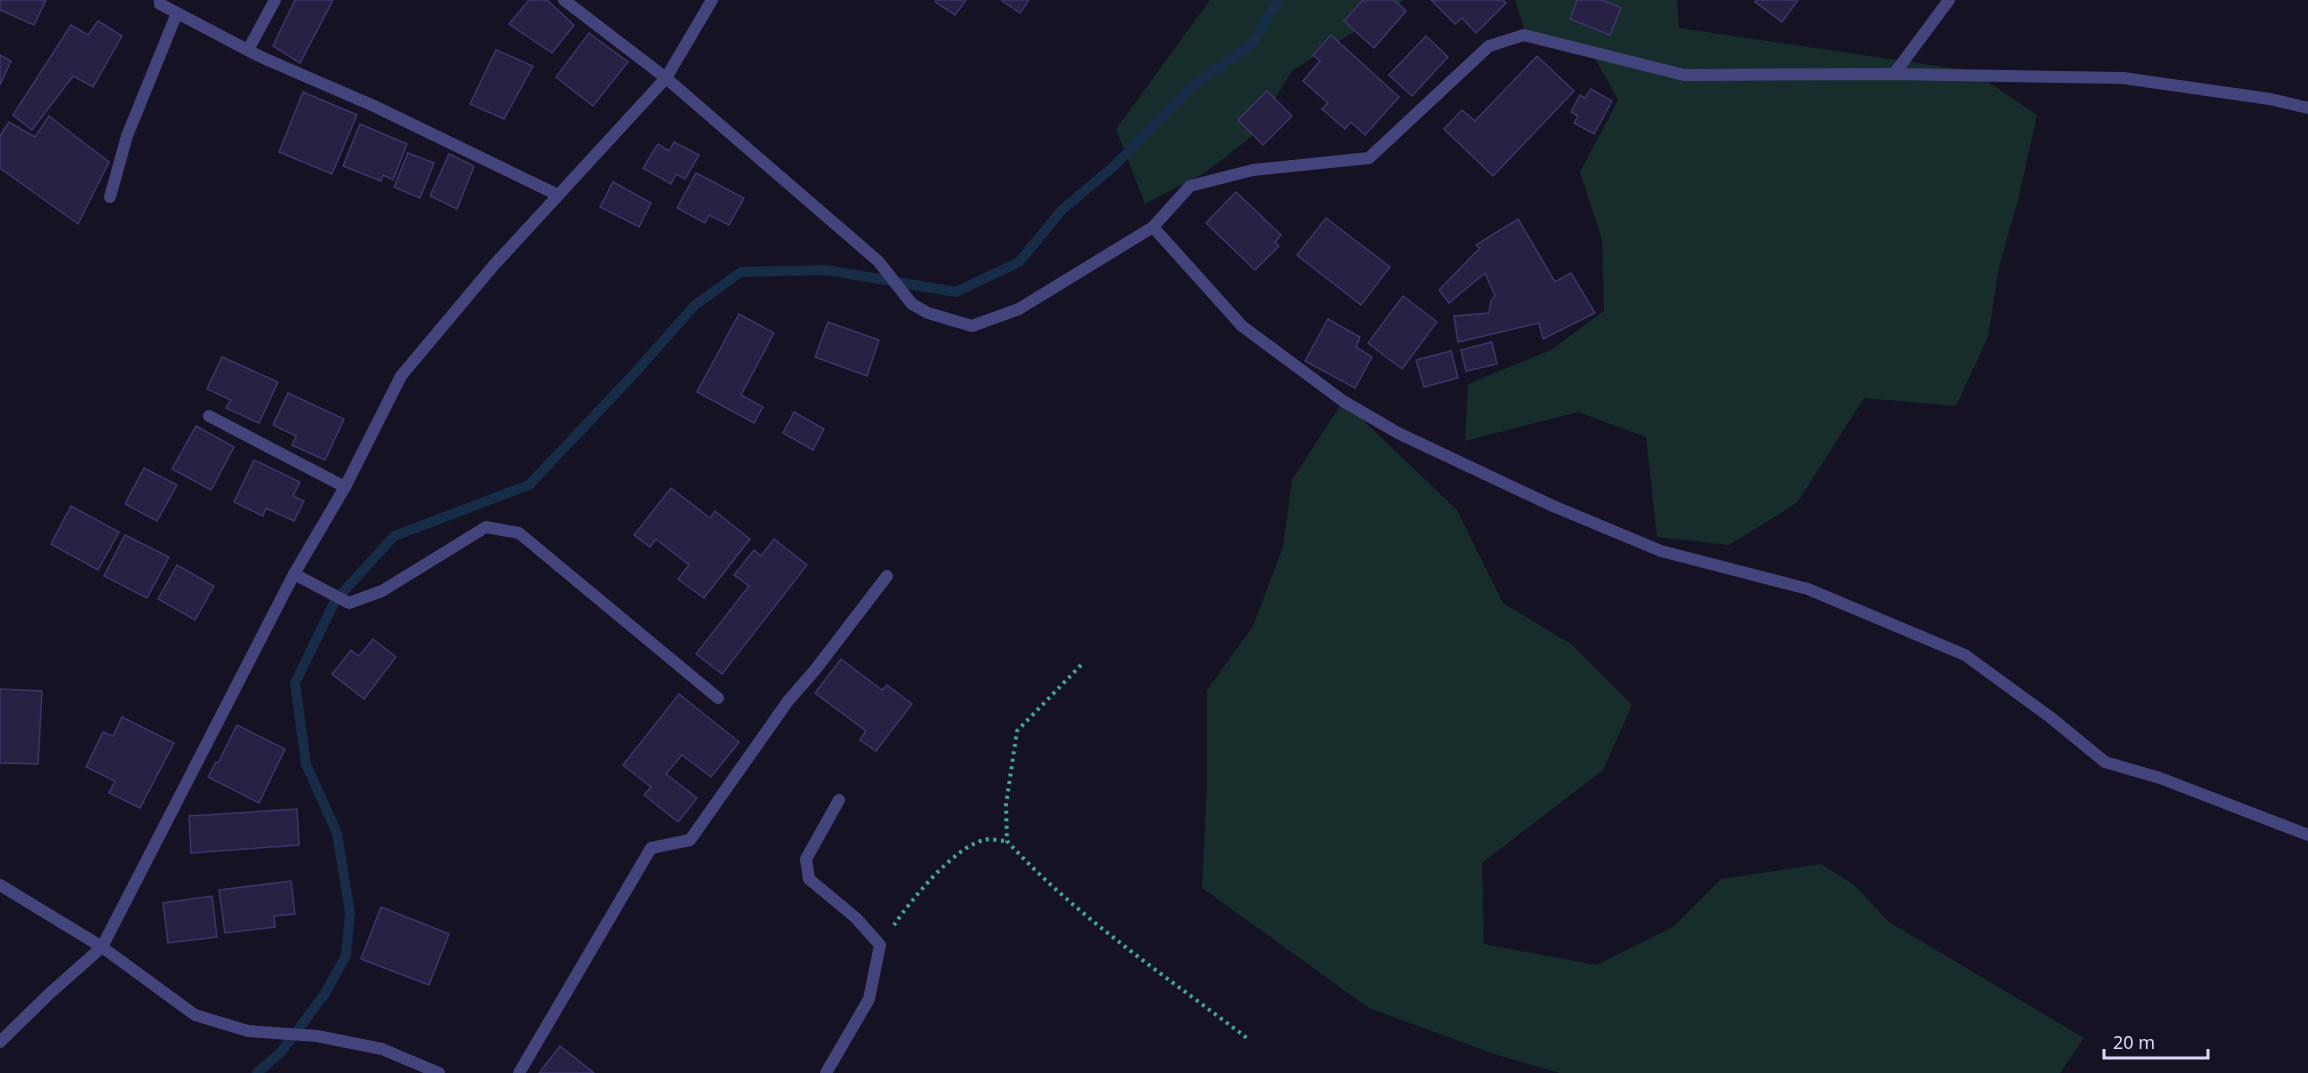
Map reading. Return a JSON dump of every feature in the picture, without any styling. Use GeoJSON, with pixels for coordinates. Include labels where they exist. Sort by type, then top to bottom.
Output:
{"type":"FeatureCollection","features":[{"type":"Feature","properties":{"kind":"street"},"geometry":{"type":"LineString","coordinates":[[160,0],[160,4],[248,50],[374,106],[558,195]]}},
{"type":"Feature","properties":{"kind":"street"},"geometry":{"type":"LineString","coordinates":[[248,50],[275,0]]}},
{"type":"Feature","properties":{"kind":"street"},"geometry":{"type":"LineString","coordinates":[[564,0],[666,78],[878,261],[912,304],[928,313],[972,326],[1019,309],[1153,227],[1190,186],[1252,170],[1369,158],[1489,46],[1524,35],[1684,75],[1894,74],[2123,78],[2270,99],[2308,108]]}},
{"type":"Feature","properties":{"kind":"street"},"geometry":{"type":"LineString","coordinates":[[0,1042],[102,947],[294,574],[345,487],[401,376],[494,265],[666,78],[712,0]]}},
{"type":"Feature","properties":{"kind":"street"},"geometry":{"type":"LineString","coordinates":[[1894,74],[1949,0]]}},
{"type":"Feature","properties":{"kind":"street"},"geometry":{"type":"LineString","coordinates":[[111,197],[127,136],[177,13]]}},
{"type":"Feature","properties":{"kind":"street"},"geometry":{"type":"LineString","coordinates":[[1153,227],[1242,326],[1343,401],[1398,432],[1553,506],[1661,551],[1808,589],[1965,654],[2050,717],[2105,762],[2160,778],[2308,835]]}},
{"type":"Feature","properties":{"kind":"street"},"geometry":{"type":"LineString","coordinates":[[209,417],[345,487]]}},
{"type":"Feature","properties":{"kind":"street"},"geometry":{"type":"LineString","coordinates":[[294,574],[349,603],[382,591],[486,527],[519,533],[718,698]]}},
{"type":"Feature","properties":{"kind":"street"},"geometry":{"type":"LineString","coordinates":[[519,1073],[651,848],[690,840],[788,701],[815,670],[887,576]]}},
{"type":"Feature","properties":{"kind":"street"},"geometry":{"type":"LineString","coordinates":[[826,1073],[869,999],[880,945],[856,918],[809,879],[806,859],[839,800]]}},
{"type":"Feature","properties":{"kind":"street"},"geometry":{"type":"LineString","coordinates":[[0,885],[102,947],[195,1015],[248,1031],[317,1036],[382,1049],[439,1073]]}},
{"type":"Feature","properties":{"kind":"path"},"geometry":{"type":"LineString","coordinates":[[1081,665],[1017,731],[1006,805],[1007,841],[1028,864],[1079,910],[1247,1038]]}},
{"type":"Feature","properties":{"kind":"path"},"geometry":{"type":"LineString","coordinates":[[880,945],[906,907],[955,855],[984,839],[1007,841]]}},
{"type":"Feature","properties":{"kind":"green space"},"geometry":{"type":"Polygon","coordinates":[[[1210,0],[1404,0],[1292,71],[1251,137],[1206,172],[1145,204],[1116,129],[1210,0]]]}},
{"type":"Feature","properties":{"kind":"green space"},"geometry":{"type":"Polygon","coordinates":[[[1515,0],[1677,0],[1679,28],[1972,71],[2037,115],[2019,196],[1999,267],[1988,337],[1956,406],[1864,398],[1797,503],[1729,545],[1657,537],[1646,437],[1578,412],[1465,441],[1468,384],[1551,350],[1604,311],[1602,240],[1580,172],[1618,100],[1592,53],[1524,29],[1515,0]]]}},
{"type":"Feature","properties":{"kind":"green space"},"geometry":{"type":"Polygon","coordinates":[[[1343,401],[1457,510],[1503,603],[1571,644],[1632,705],[1603,770],[1482,863],[1484,944],[1596,965],[1673,927],[1721,879],[1821,864],[1854,885],[1889,922],[2084,1038],[2060,1073],[1560,1073],[1497,1055],[1369,1008],[1202,888],[1207,783],[1207,690],[1253,626],[1283,547],[1292,480],[1343,401]]]}},
{"type":"Feature","properties":{"kind":"building"},"geometry":{"type":"Polygon","coordinates":[[[0,0],[46,0],[34,25],[0,10],[0,0]]]}},
{"type":"Feature","properties":{"kind":"building"},"geometry":{"type":"Polygon","coordinates":[[[295,0],[333,0],[300,63],[273,46],[295,0]]]}},
{"type":"Feature","properties":{"kind":"building"},"geometry":{"type":"Polygon","coordinates":[[[529,0],[547,0],[574,25],[552,53],[509,24],[529,0]]]}},
{"type":"Feature","properties":{"kind":"building"},"geometry":{"type":"Polygon","coordinates":[[[937,0],[966,0],[955,15],[935,2],[937,0]]]}},
{"type":"Feature","properties":{"kind":"building"},"geometry":{"type":"Polygon","coordinates":[[[1001,0],[1029,0],[1020,13],[1001,0]]]}},
{"type":"Feature","properties":{"kind":"building"},"geometry":{"type":"Polygon","coordinates":[[[1363,0],[1394,0],[1406,11],[1374,48],[1344,21],[1363,0]]]}},
{"type":"Feature","properties":{"kind":"building"},"geometry":{"type":"Polygon","coordinates":[[[1431,0],[1503,0],[1506,3],[1476,33],[1462,18],[1455,24],[1431,0]]]}},
{"type":"Feature","properties":{"kind":"building"},"geometry":{"type":"Polygon","coordinates":[[[1577,0],[1602,0],[1621,8],[1610,35],[1570,19],[1577,0]]]}},
{"type":"Feature","properties":{"kind":"building"},"geometry":{"type":"Polygon","coordinates":[[[1756,0],[1798,0],[1782,22],[1755,2],[1756,0]]]}},
{"type":"Feature","properties":{"kind":"building"},"geometry":{"type":"Polygon","coordinates":[[[98,21],[122,36],[93,87],[73,76],[32,130],[13,115],[71,25],[88,35],[98,21]]]}},
{"type":"Feature","properties":{"kind":"building"},"geometry":{"type":"Polygon","coordinates":[[[589,33],[628,62],[593,106],[556,77],[589,33]]]}},
{"type":"Feature","properties":{"kind":"building"},"geometry":{"type":"Polygon","coordinates":[[[1331,35],[1399,97],[1365,135],[1351,122],[1345,129],[1322,109],[1328,103],[1303,81],[1320,61],[1313,55],[1331,35]]]}},
{"type":"Feature","properties":{"kind":"building"},"geometry":{"type":"Polygon","coordinates":[[[1426,36],[1448,57],[1412,96],[1389,75],[1426,36]]]}},
{"type":"Feature","properties":{"kind":"building"},"geometry":{"type":"Polygon","coordinates":[[[496,50],[533,66],[504,119],[470,104],[496,50]]]}},
{"type":"Feature","properties":{"kind":"building"},"geometry":{"type":"Polygon","coordinates":[[[0,55],[11,61],[0,85],[0,55]]]}},
{"type":"Feature","properties":{"kind":"building"},"geometry":{"type":"Polygon","coordinates":[[[1537,56],[1574,91],[1493,176],[1444,129],[1462,110],[1475,121],[1537,56]]]}},
{"type":"Feature","properties":{"kind":"building"},"geometry":{"type":"Polygon","coordinates":[[[1591,89],[1612,101],[1594,134],[1574,123],[1578,116],[1571,112],[1580,95],[1585,98],[1591,89]]]}},
{"type":"Feature","properties":{"kind":"building"},"geometry":{"type":"Polygon","coordinates":[[[1267,91],[1292,116],[1263,145],[1238,120],[1267,91]]]}},
{"type":"Feature","properties":{"kind":"building"},"geometry":{"type":"Polygon","coordinates":[[[303,92],[357,115],[332,174],[279,152],[303,92]]]}},
{"type":"Feature","properties":{"kind":"building"},"geometry":{"type":"Polygon","coordinates":[[[49,116],[109,162],[78,224],[0,168],[0,136],[9,122],[35,137],[49,116]]]}},
{"type":"Feature","properties":{"kind":"building"},"geometry":{"type":"Polygon","coordinates":[[[360,124],[407,144],[393,180],[383,175],[381,181],[343,166],[360,124]]]}},
{"type":"Feature","properties":{"kind":"building"},"geometry":{"type":"Polygon","coordinates":[[[674,142],[699,155],[685,179],[676,174],[671,184],[643,168],[658,144],[669,151],[674,142]]]}},
{"type":"Feature","properties":{"kind":"building"},"geometry":{"type":"Polygon","coordinates":[[[408,153],[434,163],[420,198],[394,187],[408,153]]]}},
{"type":"Feature","properties":{"kind":"building"},"geometry":{"type":"Polygon","coordinates":[[[449,154],[474,166],[457,209],[430,196],[449,154]]]}},
{"type":"Feature","properties":{"kind":"building"},"geometry":{"type":"Polygon","coordinates":[[[696,173],[744,198],[729,225],[709,215],[705,223],[677,208],[696,173]]]}},
{"type":"Feature","properties":{"kind":"building"},"geometry":{"type":"Polygon","coordinates":[[[613,182],[651,203],[639,227],[600,207],[613,182]]]}},
{"type":"Feature","properties":{"kind":"building"},"geometry":{"type":"Polygon","coordinates":[[[1236,192],[1281,235],[1275,242],[1279,246],[1255,270],[1206,223],[1236,192]]]}},
{"type":"Feature","properties":{"kind":"building"},"geometry":{"type":"Polygon","coordinates":[[[1326,218],[1390,267],[1361,305],[1297,255],[1326,218]]]}},
{"type":"Feature","properties":{"kind":"building"},"geometry":{"type":"Polygon","coordinates":[[[1518,219],[1555,282],[1571,273],[1595,313],[1543,339],[1539,323],[1458,342],[1454,316],[1489,313],[1491,301],[1495,296],[1485,273],[1449,303],[1439,290],[1480,248],[1476,245],[1518,219]]]}},
{"type":"Feature","properties":{"kind":"building"},"geometry":{"type":"Polygon","coordinates":[[[1403,296],[1437,322],[1402,369],[1368,343],[1403,296]]]}},
{"type":"Feature","properties":{"kind":"building"},"geometry":{"type":"Polygon","coordinates":[[[739,314],[774,333],[741,395],[763,407],[754,423],[697,392],[739,314]]]}},
{"type":"Feature","properties":{"kind":"building"},"geometry":{"type":"Polygon","coordinates":[[[1328,319],[1360,337],[1356,347],[1372,357],[1355,388],[1305,361],[1328,319]]]}},
{"type":"Feature","properties":{"kind":"building"},"geometry":{"type":"Polygon","coordinates":[[[828,322],[879,340],[867,376],[815,357],[828,322]]]}},
{"type":"Feature","properties":{"kind":"building"},"geometry":{"type":"Polygon","coordinates":[[[1492,342],[1497,364],[1466,371],[1461,350],[1492,342]]]}},
{"type":"Feature","properties":{"kind":"building"},"geometry":{"type":"Polygon","coordinates":[[[1451,351],[1458,378],[1424,387],[1416,360],[1451,351]]]}},
{"type":"Feature","properties":{"kind":"building"},"geometry":{"type":"Polygon","coordinates":[[[222,357],[278,382],[259,423],[226,408],[231,400],[207,389],[222,357]]]}},
{"type":"Feature","properties":{"kind":"building"},"geometry":{"type":"Polygon","coordinates":[[[288,393],[344,419],[325,460],[292,445],[296,436],[273,425],[288,393]]]}},
{"type":"Feature","properties":{"kind":"building"},"geometry":{"type":"Polygon","coordinates":[[[794,412],[824,429],[813,450],[783,433],[794,412]]]}},
{"type":"Feature","properties":{"kind":"building"},"geometry":{"type":"Polygon","coordinates":[[[196,426],[234,447],[211,490],[172,469],[196,426]]]}},
{"type":"Feature","properties":{"kind":"building"},"geometry":{"type":"Polygon","coordinates":[[[254,460],[300,482],[293,496],[304,501],[294,521],[266,508],[263,516],[234,502],[254,460]]]}},
{"type":"Feature","properties":{"kind":"building"},"geometry":{"type":"Polygon","coordinates":[[[144,468],[177,485],[157,521],[125,504],[144,468]]]}},
{"type":"Feature","properties":{"kind":"building"},"geometry":{"type":"Polygon","coordinates":[[[671,488],[710,518],[715,511],[750,539],[704,598],[678,579],[689,565],[656,539],[650,547],[634,535],[671,488]]]}},
{"type":"Feature","properties":{"kind":"building"},"geometry":{"type":"Polygon","coordinates":[[[71,506],[119,532],[98,570],[51,544],[71,506]]]}},
{"type":"Feature","properties":{"kind":"building"},"geometry":{"type":"Polygon","coordinates":[[[125,535],[169,557],[147,598],[104,576],[125,535]]]}},
{"type":"Feature","properties":{"kind":"building"},"geometry":{"type":"Polygon","coordinates":[[[774,539],[807,565],[722,674],[696,654],[749,586],[734,575],[754,550],[761,556],[774,539]]]}},
{"type":"Feature","properties":{"kind":"building"},"geometry":{"type":"Polygon","coordinates":[[[177,565],[214,586],[195,620],[158,599],[177,565]]]}},
{"type":"Feature","properties":{"kind":"building"},"geometry":{"type":"Polygon","coordinates":[[[373,639],[396,657],[364,699],[332,674],[351,650],[359,656],[373,639]]]}},
{"type":"Feature","properties":{"kind":"building"},"geometry":{"type":"Polygon","coordinates":[[[841,659],[882,690],[887,685],[912,704],[876,751],[860,740],[866,731],[815,693],[841,659]]]}},
{"type":"Feature","properties":{"kind":"building"},"geometry":{"type":"Polygon","coordinates":[[[0,689],[42,691],[38,764],[0,763],[0,689]]]}},
{"type":"Feature","properties":{"kind":"building"},"geometry":{"type":"Polygon","coordinates":[[[679,694],[739,742],[711,777],[682,755],[666,774],[697,798],[678,822],[644,795],[651,787],[623,765],[679,694]]]}},
{"type":"Feature","properties":{"kind":"building"},"geometry":{"type":"Polygon","coordinates":[[[122,717],[174,743],[140,808],[109,793],[115,781],[86,767],[103,732],[113,736],[122,717]]]}},
{"type":"Feature","properties":{"kind":"building"},"geometry":{"type":"Polygon","coordinates":[[[237,725],[285,749],[259,803],[208,777],[216,762],[218,763],[237,725]]]}},
{"type":"Feature","properties":{"kind":"building"},"geometry":{"type":"Polygon","coordinates":[[[297,809],[299,845],[191,853],[189,816],[297,809]]]}},
{"type":"Feature","properties":{"kind":"building"},"geometry":{"type":"Polygon","coordinates":[[[291,881],[295,914],[274,916],[275,927],[225,933],[219,890],[291,881]]]}},
{"type":"Feature","properties":{"kind":"building"},"geometry":{"type":"Polygon","coordinates":[[[212,896],[217,937],[168,943],[163,903],[212,896]]]}},
{"type":"Feature","properties":{"kind":"building"},"geometry":{"type":"Polygon","coordinates":[[[381,907],[449,934],[429,985],[361,959],[381,907]]]}},
{"type":"Feature","properties":{"kind":"building"},"geometry":{"type":"Polygon","coordinates":[[[560,1046],[594,1073],[539,1073],[560,1046]]]}},
{"type":"Feature","properties":{"kind":"waterway"},"geometry":{"type":"LineString","coordinates":[[257,1073],[281,1052],[324,995],[346,956],[350,913],[337,833],[306,764],[295,683],[335,601],[394,536],[529,485],[632,376],[695,305],[741,272],[826,270],[956,292],[1019,262],[1062,210],[1115,165],[1195,84],[1252,44],[1278,0]]}}]}
